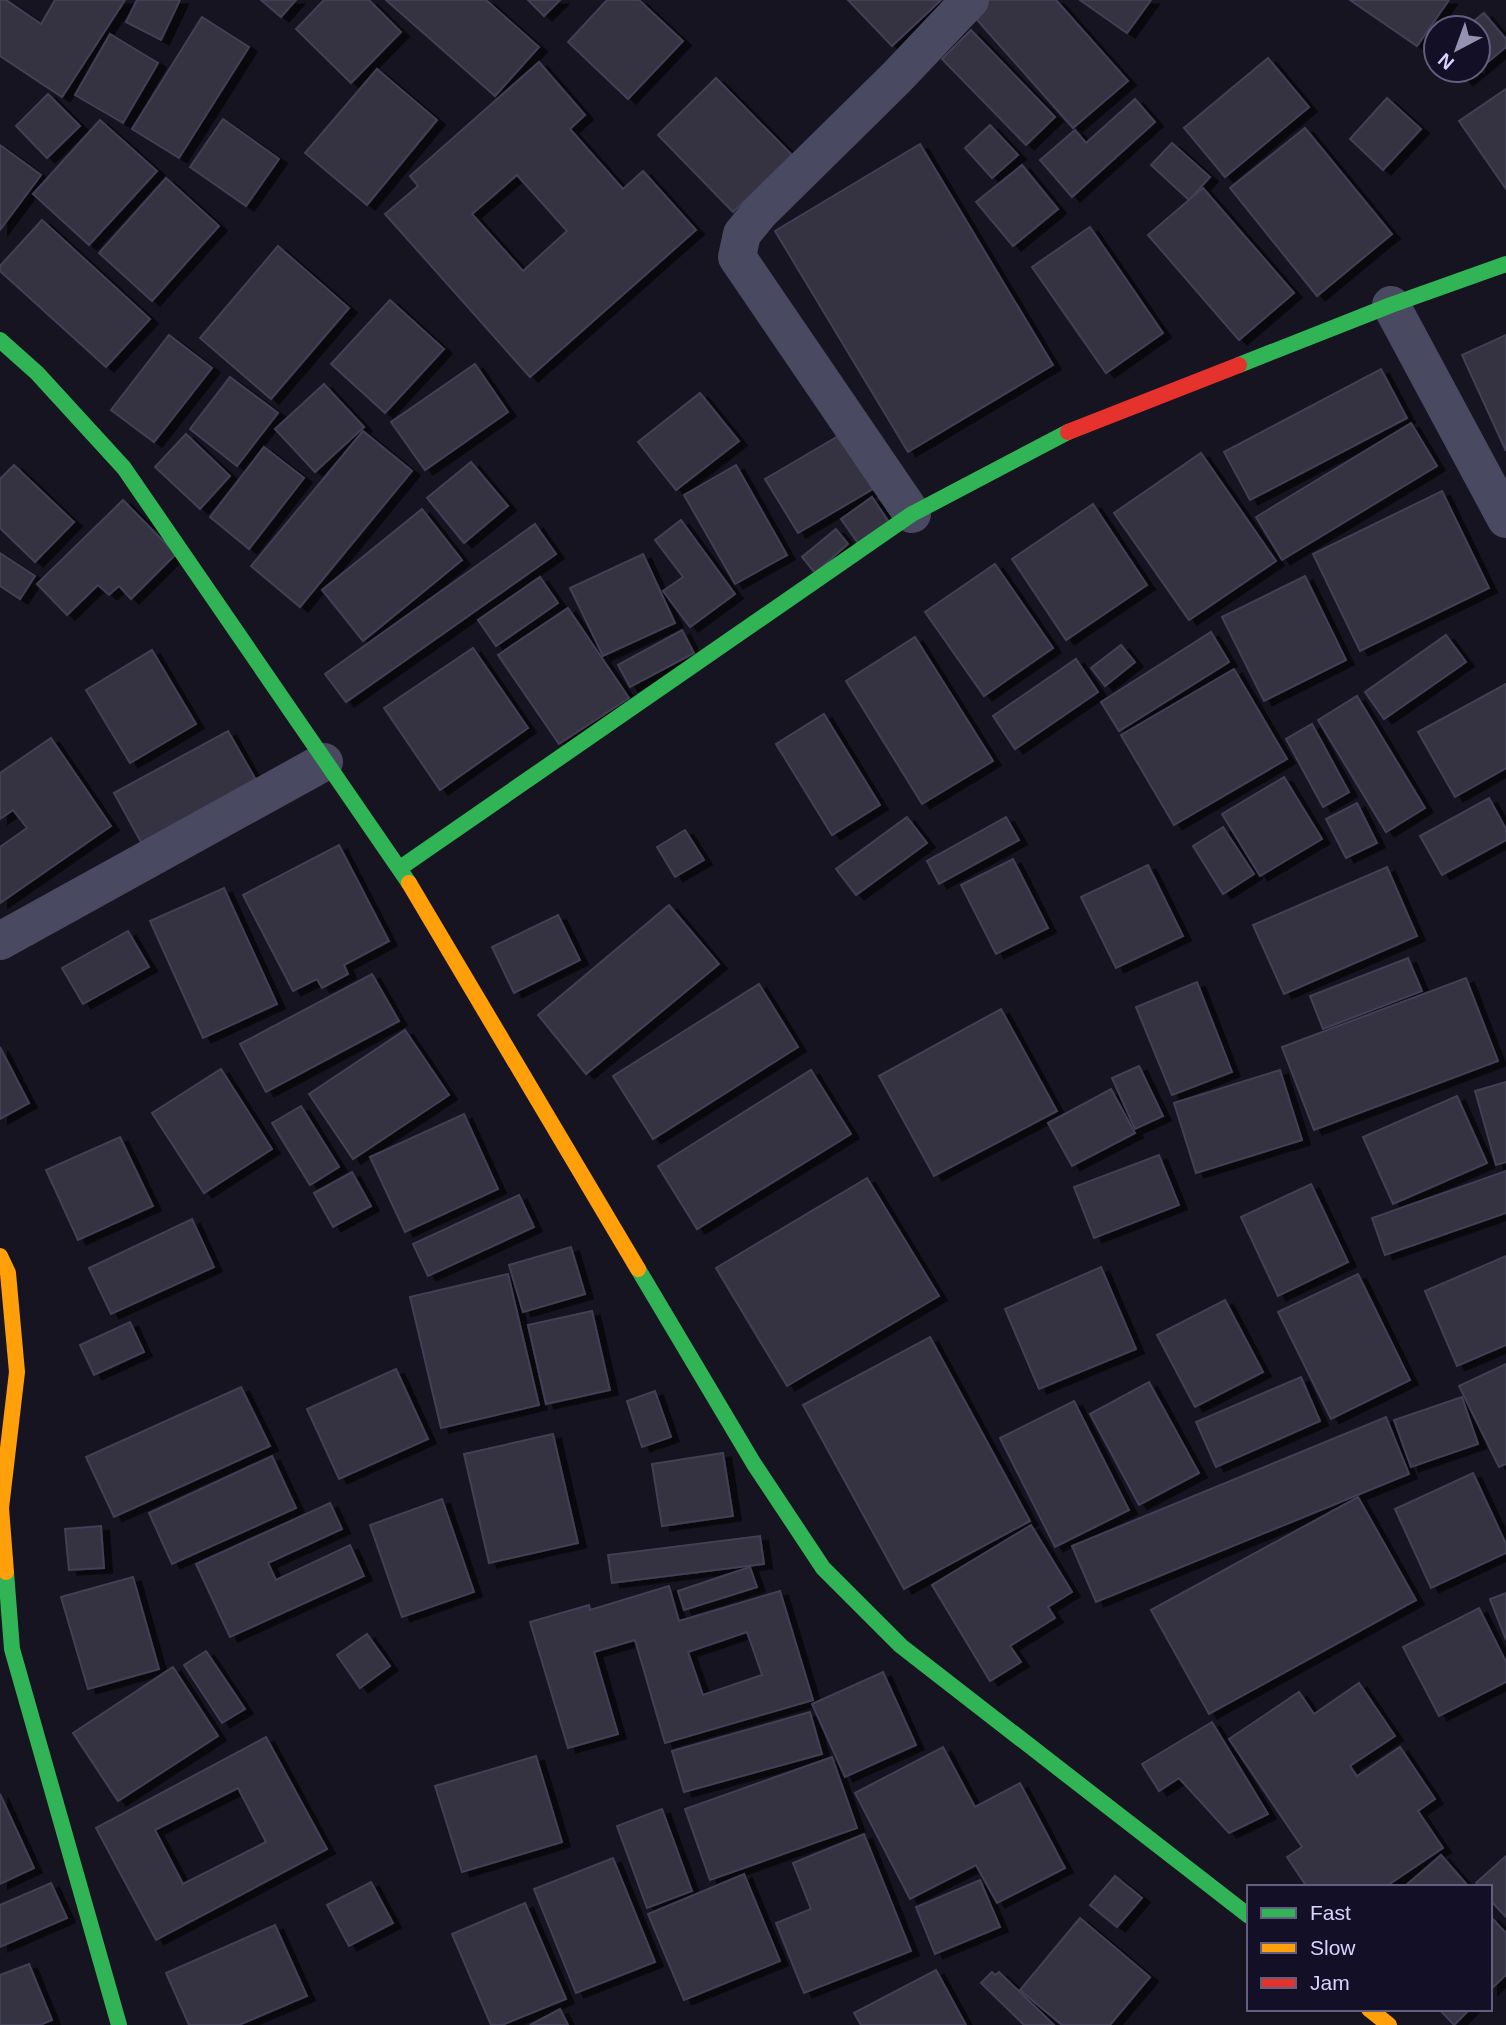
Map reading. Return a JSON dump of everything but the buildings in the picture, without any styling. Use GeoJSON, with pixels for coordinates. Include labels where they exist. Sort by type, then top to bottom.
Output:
{"type":"FeatureCollection","features":[{"type":"Feature","properties":{"kind":"street"},"geometry":{"type":"LineString","coordinates":[[912,514],[737,257],[743,234],[760,212],[896,78],[970,0]]}},
{"type":"Feature","properties":{"kind":"street"},"geometry":{"type":"LineString","coordinates":[[400,867],[912,514],[1066,433],[1391,305],[1506,264]]}},
{"type":"Feature","properties":{"kind":"street"},"geometry":{"type":"LineString","coordinates":[[1391,305],[1506,519]]}},
{"type":"Feature","properties":{"kind":"street"},"geometry":{"type":"LineString","coordinates":[[0,340],[37,373],[124,468],[324,762],[400,867],[754,1464],[823,1569],[901,1646],[1247,1914]]}},
{"type":"Feature","properties":{"kind":"street"},"geometry":{"type":"LineString","coordinates":[[0,941],[324,762]]}},
{"type":"Feature","properties":{"kind":"street"},"geometry":{"type":"LineString","coordinates":[[0,1256],[8,1273],[17,1372],[1,1508],[12,1649],[119,2025]]}},
{"type":"Feature","properties":{"kind":"street"},"geometry":{"type":"LineString","coordinates":[[1372,2011],[1389,2025]]}},
{"type":"Feature","properties":{"kind":"traffic: fast"},"geometry":{"type":"LineString","coordinates":[[1239,365],[1391,305],[1506,264]]}},
{"type":"Feature","properties":{"kind":"traffic: fast"},"geometry":{"type":"LineString","coordinates":[[0,340],[37,373],[124,468],[409,883]]}},
{"type":"Feature","properties":{"kind":"traffic: fast"},"geometry":{"type":"LineString","coordinates":[[400,868],[912,514],[1068,432]]}},
{"type":"Feature","properties":{"kind":"traffic: fast"},"geometry":{"type":"LineString","coordinates":[[638,1269],[754,1464],[823,1568],[901,1646],[1247,1914]]}},
{"type":"Feature","properties":{"kind":"traffic: fast"},"geometry":{"type":"LineString","coordinates":[[6,1572],[12,1649],[119,2025]]}},
{"type":"Feature","properties":{"kind":"traffic: slow"},"geometry":{"type":"LineString","coordinates":[[409,883],[638,1269]]}},
{"type":"Feature","properties":{"kind":"traffic: slow"},"geometry":{"type":"LineString","coordinates":[[0,1256],[8,1273],[17,1372],[1,1508],[6,1572]]}},
{"type":"Feature","properties":{"kind":"traffic: slow"},"geometry":{"type":"LineString","coordinates":[[1372,2011],[1389,2025]]}},
{"type":"Feature","properties":{"kind":"traffic: jam"},"geometry":{"type":"LineString","coordinates":[[1068,432],[1239,365]]}}]}
